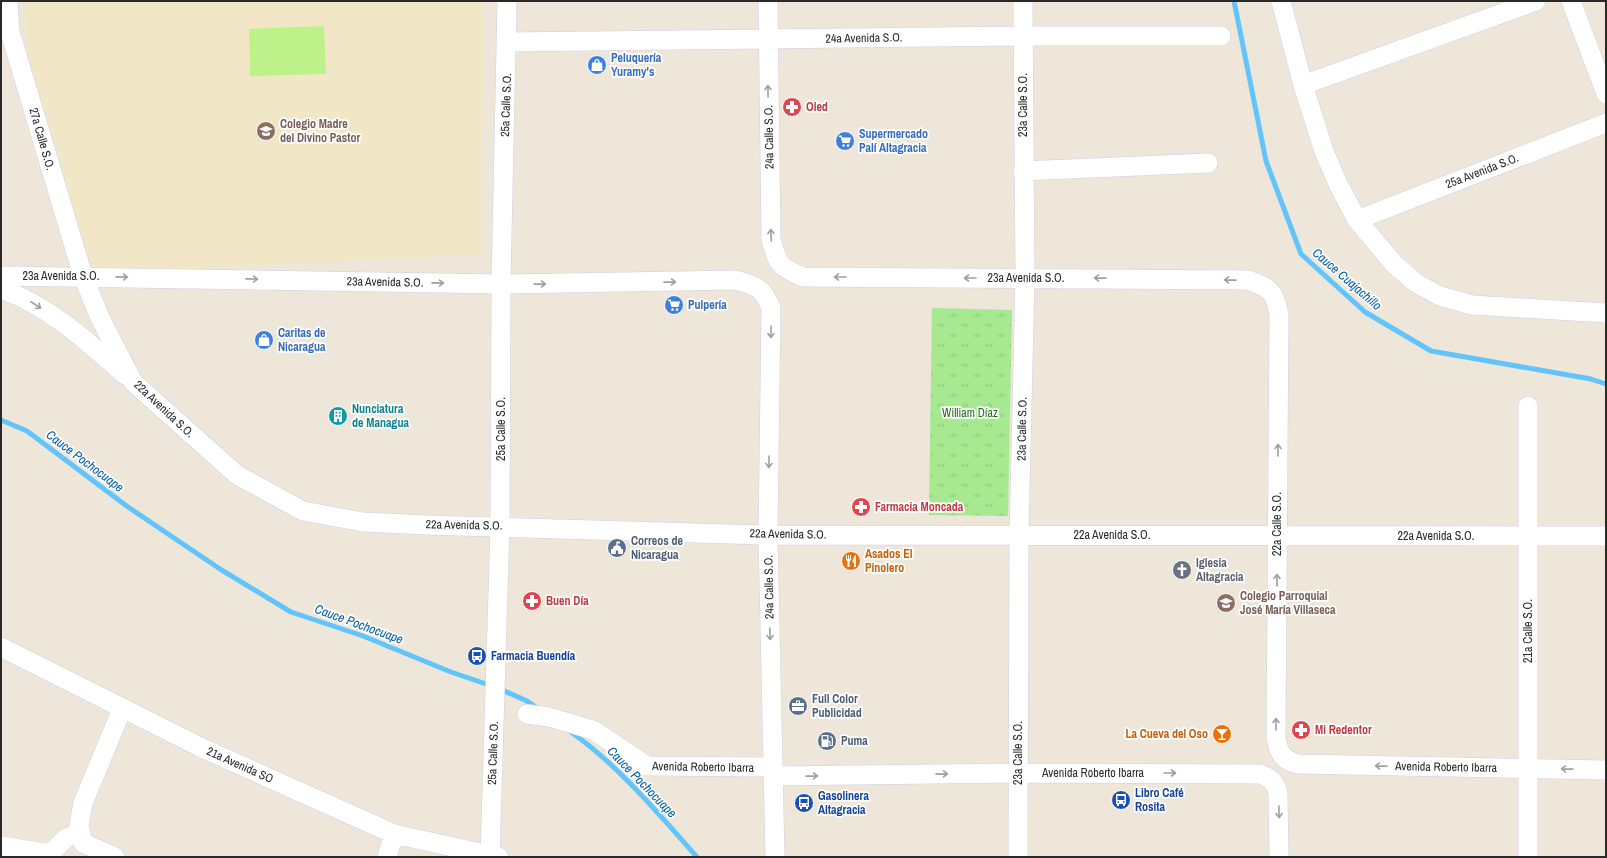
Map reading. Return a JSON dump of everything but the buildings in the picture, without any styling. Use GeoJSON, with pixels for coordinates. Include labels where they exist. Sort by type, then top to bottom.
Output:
{"type":"FeatureCollection","features":[{"type":"Feature","properties":{"kind":"street","name":"27a Calle S.O."},"geometry":{"type":"LineString","coordinates":[[8,1],[5,32],[83,276]]}},
{"type":"Feature","properties":{"kind":"street","name":"25a Calle S.O."},"geometry":{"type":"LineString","coordinates":[[493,856],[494,703],[500,526],[501,284],[507,1]]}},
{"type":"Feature","properties":{"kind":"street","name":"24a Calle S.O."},"geometry":{"type":"LineString","coordinates":[[768,1],[767,39],[770,240],[776,259],[785,270]]}},
{"type":"Feature","properties":{"kind":"street","name":"23a Calle S.O."},"geometry":{"type":"LineString","coordinates":[[1018,857],[1019,535],[1025,278],[1023,171],[1023,1]]}},
{"type":"Feature","properties":{"kind":"street"},"geometry":{"type":"LineString","coordinates":[[1281,1],[1303,85],[1324,151],[1338,184],[1357,220],[1395,264],[1416,282],[1440,296],[1472,305],[1606,313]]}},
{"type":"Feature","properties":{"kind":"street"},"geometry":{"type":"LineString","coordinates":[[1303,85],[1536,1]]}},
{"type":"Feature","properties":{"kind":"street"},"geometry":{"type":"LineString","coordinates":[[1570,1],[1606,94]]}},
{"type":"Feature","properties":{"kind":"street","name":"24a Avenida S.O."},"geometry":{"type":"LineString","coordinates":[[507,42],[1023,36],[1221,36]]}},
{"type":"Feature","properties":{"kind":"street","name":"25a Avenida S.O."},"geometry":{"type":"LineString","coordinates":[[1357,220],[1606,123]]}},
{"type":"Feature","properties":{"kind":"street"},"geometry":{"type":"LineString","coordinates":[[1023,171],[1208,163]]}},
{"type":"Feature","properties":{"kind":"street","name":"23a Avenida S.O."},"geometry":{"type":"LineString","coordinates":[[785,270],[803,277],[1248,280],[1268,287]]}},
{"type":"Feature","properties":{"kind":"street","name":"23a Avenida S.O."},"geometry":{"type":"LineString","coordinates":[[1,276],[83,276],[501,284],[736,280],[753,284],[765,294]]}},
{"type":"Feature","properties":{"kind":"street","name":"22a Avenida S.O."},"geometry":{"type":"LineString","coordinates":[[83,276],[100,318],[133,382],[237,475],[303,511],[363,522],[768,535],[1606,536]]}},
{"type":"Feature","properties":{"kind":"street","name":"22a Calle S.O."},"geometry":{"type":"LineString","coordinates":[[1268,287],[1276,300],[1279,315],[1276,737],[1280,753],[1286,760]]}},
{"type":"Feature","properties":{"kind":"street"},"geometry":{"type":"LineString","coordinates":[[1,288],[23,297],[75,331],[133,382]]}},
{"type":"Feature","properties":{"kind":"street","name":"24a Calle S.O."},"geometry":{"type":"LineString","coordinates":[[765,294],[771,308],[768,535],[775,857]]}},
{"type":"Feature","properties":{"kind":"street","name":"21a Calle S.O."},"geometry":{"type":"LineString","coordinates":[[1528,406],[1528,857]]}},
{"type":"Feature","properties":{"kind":"street","name":"21a Avenida SO"},"geometry":{"type":"LineString","coordinates":[[1,647],[202,748],[394,834],[493,856]]}},
{"type":"Feature","properties":{"kind":"street"},"geometry":{"type":"LineString","coordinates":[[115,857],[83,843],[79,825],[83,803],[122,709]]}},
{"type":"Feature","properties":{"kind":"street","name":"Avenida Roberto Ibarra"},"geometry":{"type":"LineString","coordinates":[[527,714],[564,721],[593,730],[647,766],[773,772],[1260,774],[1268,777],[1276,783],[1278,793],[1279,857]]}},
{"type":"Feature","properties":{"kind":"street","name":"Avenida Roberto Ibarra"},"geometry":{"type":"LineString","coordinates":[[1286,760],[1298,764],[1606,770]]}},
{"type":"Feature","properties":{"kind":"street"},"geometry":{"type":"LineString","coordinates":[[1,846],[50,854],[66,838],[81,833]]}},
{"type":"Feature","properties":{"kind":"street"},"geometry":{"type":"LineString","coordinates":[[388,857],[394,834]]}},
{"type":"Feature","properties":{"kind":"shaded area","name":"Colegio Madre del Divino Pastor"},"geometry":{"type":"Polygon","coordinates":[[[25,1],[483,1],[482,254],[87,274],[64,170],[37,92],[26,39],[25,1]]]}},
{"type":"Feature","properties":{"kind":"green space"},"geometry":{"type":"Polygon","coordinates":[[[324,26],[326,74],[250,76],[249,29],[324,26]]]}},
{"type":"Feature","properties":{"kind":"green space","name":"William Díaz"},"geometry":{"type":"Polygon","coordinates":[[[932,308],[1012,310],[1008,516],[929,515],[932,308]]]}},
{"type":"Feature","properties":{"kind":"waterway","name":"Cauce Cuajachillo"},"geometry":{"type":"LineString","coordinates":[[1234,1],[1266,161],[1301,254],[1365,312],[1431,351],[1591,379],[1606,384]]}},
{"type":"Feature","properties":{"kind":"waterway","name":"Cauce Pochocuape"},"geometry":{"type":"LineString","coordinates":[[1,420],[27,431],[128,507],[220,569],[291,612],[363,636],[451,672],[492,686]]}},
{"type":"Feature","properties":{"kind":"waterway","name":"Cauce Pochocuape"},"geometry":{"type":"LineString","coordinates":[[500,689],[527,701],[537,708]]}},
{"type":"Feature","properties":{"kind":"waterway","name":"Cauce Pochocuape"},"geometry":{"type":"LineString","coordinates":[[571,732],[589,745],[622,775],[653,807],[697,857]]}},
{"type":"Feature","properties":{"kind":"place","name":"Peluquería Yuramy's"},"geometry":{"type":"Point","coordinates":[597,65]}},
{"type":"Feature","properties":{"kind":"place","name":"Oled"},"geometry":{"type":"Point","coordinates":[792,107]}},
{"type":"Feature","properties":{"kind":"place","name":"Colegio Madre del Divino Pastor"},"geometry":{"type":"Point","coordinates":[266,131]}},
{"type":"Feature","properties":{"kind":"place","name":"Supermercado Palí Altagracia"},"geometry":{"type":"Point","coordinates":[845,141]}},
{"type":"Feature","properties":{"kind":"place","name":"Pulpería"},"geometry":{"type":"Point","coordinates":[674,305]}},
{"type":"Feature","properties":{"kind":"place","name":"Caritas de Nicaragua"},"geometry":{"type":"Point","coordinates":[264,340]}},
{"type":"Feature","properties":{"kind":"place","name":"Nunciatura de Managua"},"geometry":{"type":"Point","coordinates":[338,416]}},
{"type":"Feature","properties":{"kind":"place","name":"Farmacia Moncada"},"geometry":{"type":"Point","coordinates":[861,507]}},
{"type":"Feature","properties":{"kind":"place","name":"Correos de Nicaragua"},"geometry":{"type":"Point","coordinates":[617,548]}},
{"type":"Feature","properties":{"kind":"place","name":"Asados El Pinolero"},"geometry":{"type":"Point","coordinates":[851,561]}},
{"type":"Feature","properties":{"kind":"place","name":"Iglesia Altagracia"},"geometry":{"type":"Point","coordinates":[1182,570]}},
{"type":"Feature","properties":{"kind":"place","name":"Buen Día"},"geometry":{"type":"Point","coordinates":[532,601]}},
{"type":"Feature","properties":{"kind":"place","name":"Colegio Parroquial José María Villaseca"},"geometry":{"type":"Point","coordinates":[1226,603]}},
{"type":"Feature","properties":{"kind":"place","name":"Farmacia Buendía"},"geometry":{"type":"Point","coordinates":[477,656]}},
{"type":"Feature","properties":{"kind":"place","name":"Full Color Publicidad"},"geometry":{"type":"Point","coordinates":[798,706]}},
{"type":"Feature","properties":{"kind":"place","name":"Mi Redentor"},"geometry":{"type":"Point","coordinates":[1301,730]}},
{"type":"Feature","properties":{"kind":"place","name":"La Cueva del Oso"},"geometry":{"type":"Point","coordinates":[1222,734]}},
{"type":"Feature","properties":{"kind":"place","name":"Puma"},"geometry":{"type":"Point","coordinates":[827,741]}},
{"type":"Feature","properties":{"kind":"place","name":"Libro Café Rosita"},"geometry":{"type":"Point","coordinates":[1121,800]}},
{"type":"Feature","properties":{"kind":"place","name":"Gasolinera Altagracia"},"geometry":{"type":"Point","coordinates":[804,803]}}]}
